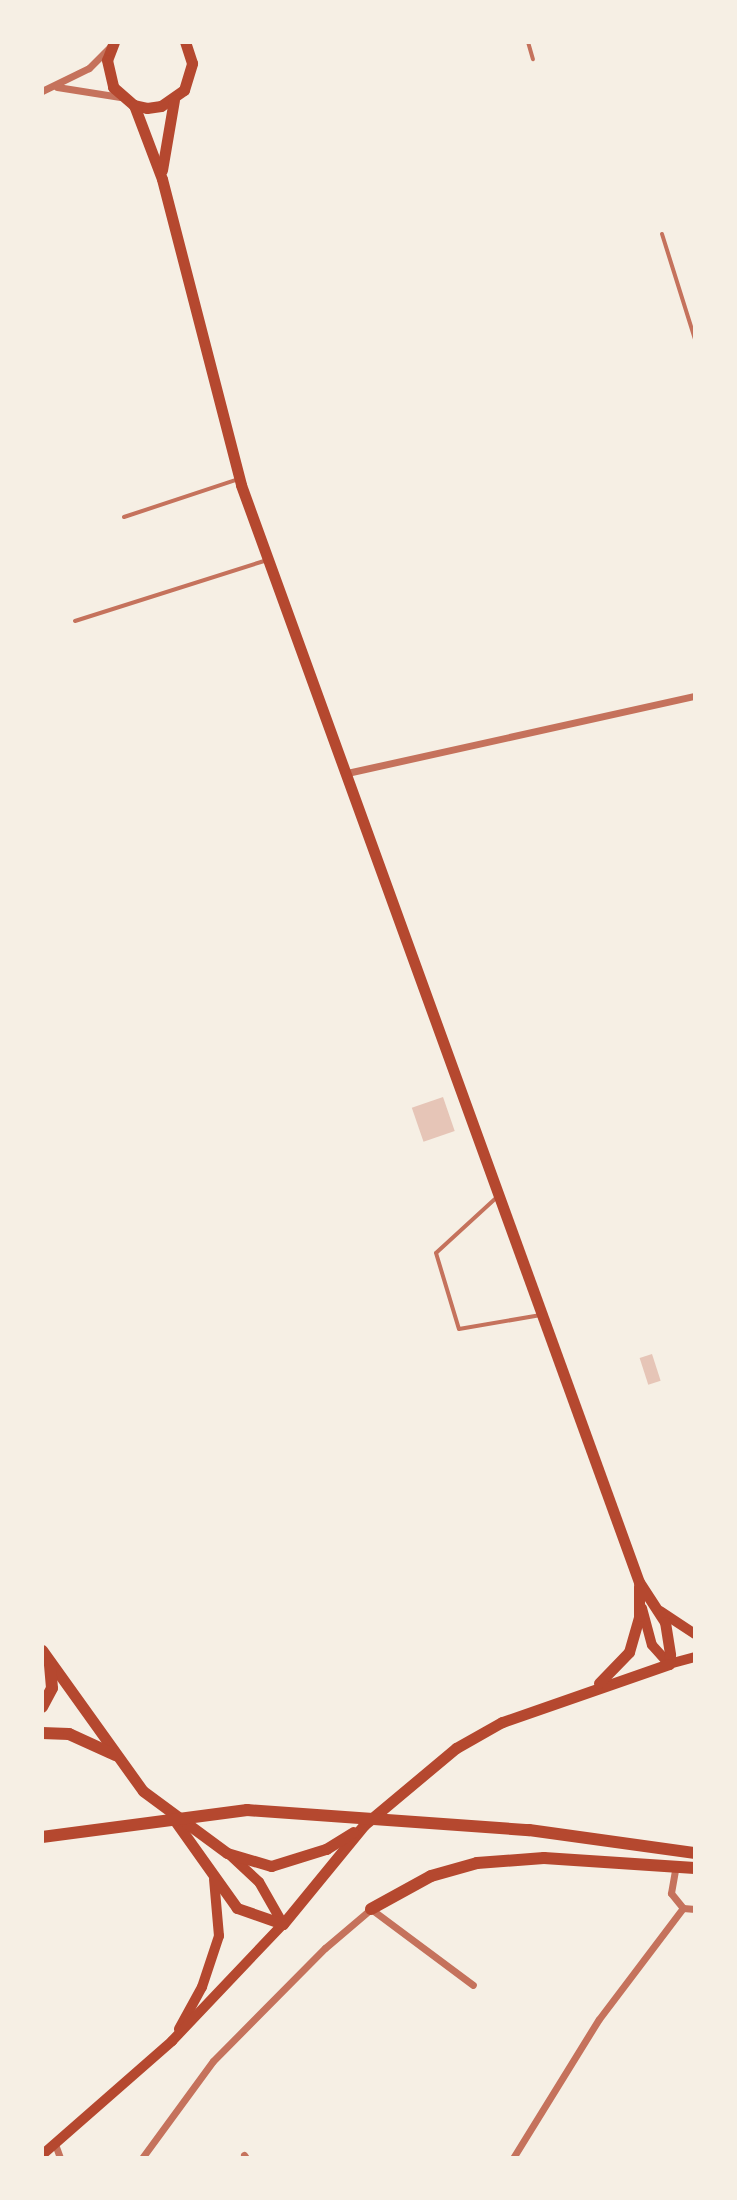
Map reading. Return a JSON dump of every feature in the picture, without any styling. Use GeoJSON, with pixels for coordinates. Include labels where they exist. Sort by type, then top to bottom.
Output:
{"type":"FeatureCollection","features":[{"type":"Feature","properties":{"kind":"highway"},"geometry":{"type":"LineString","coordinates":[[42,1707],[52,1688],[50,1663]]}},
{"type":"Feature","properties":{"kind":"highway"},"geometry":{"type":"LineString","coordinates":[[42,1733],[69,1734],[115,1755]]}},
{"type":"Feature","properties":{"kind":"highway"},"geometry":{"type":"LineString","coordinates":[[42,1837],[247,1810],[529,1830],[695,1853]]}},
{"type":"Feature","properties":{"kind":"highway"},"geometry":{"type":"LineString","coordinates":[[371,1909],[431,1876],[488,1861],[587,1859],[695,1868]]}},
{"type":"Feature","properties":{"kind":"main road"},"geometry":{"type":"LineString","coordinates":[[162,179],[174,100],[190,77],[185,42]]}},
{"type":"Feature","properties":{"kind":"main road"},"geometry":{"type":"LineString","coordinates":[[112,44],[108,74],[122,98],[147,108],[174,100]]}},
{"type":"Feature","properties":{"kind":"main road"},"geometry":{"type":"LineString","coordinates":[[134,105],[162,179],[240,478],[639,1582],[658,1609],[668,1632],[669,1664]]}},
{"type":"Feature","properties":{"kind":"main road"},"geometry":{"type":"LineString","coordinates":[[639,1582],[647,1634],[669,1664]]}},
{"type":"Feature","properties":{"kind":"main road"},"geometry":{"type":"LineString","coordinates":[[590,1690],[629,1652],[640,1598]]}},
{"type":"Feature","properties":{"kind":"main road"},"geometry":{"type":"LineString","coordinates":[[658,1609],[695,1634]]}},
{"type":"Feature","properties":{"kind":"main road"},"geometry":{"type":"LineString","coordinates":[[42,1650],[115,1755],[170,1814],[237,1908],[283,1924]]}},
{"type":"Feature","properties":{"kind":"main road"},"geometry":{"type":"LineString","coordinates":[[227,1853],[255,1864],[288,1862],[326,1849],[364,1825],[456,1748],[502,1722],[695,1657]]}},
{"type":"Feature","properties":{"kind":"main road"},"geometry":{"type":"LineString","coordinates":[[170,1814],[227,1853],[259,1882],[283,1924]]}},
{"type":"Feature","properties":{"kind":"main road"},"geometry":{"type":"LineString","coordinates":[[42,2155],[172,2041],[283,1924],[364,1825]]}},
{"type":"Feature","properties":{"kind":"main road"},"geometry":{"type":"LineString","coordinates":[[172,2041],[216,1950],[220,1923],[212,1873]]}},
{"type":"Feature","properties":{"kind":"street"},"geometry":{"type":"LineString","coordinates":[[42,91],[89,68],[112,44]]}},
{"type":"Feature","properties":{"kind":"street"},"geometry":{"type":"LineString","coordinates":[[55,86],[122,98]]}},
{"type":"Feature","properties":{"kind":"street"},"geometry":{"type":"LineString","coordinates":[[347,773],[695,696]]}},
{"type":"Feature","properties":{"kind":"street"},"geometry":{"type":"LineString","coordinates":[[675,1871],[671,1893],[683,1908],[695,1909]]}},
{"type":"Feature","properties":{"kind":"street"},"geometry":{"type":"LineString","coordinates":[[513,2158],[599,2019],[683,1908]]}},
{"type":"Feature","properties":{"kind":"street"},"geometry":{"type":"LineString","coordinates":[[142,2158],[213,2061],[325,1948],[371,1909],[473,1985]]}},
{"type":"Feature","properties":{"kind":"street"},"geometry":{"type":"LineString","coordinates":[[55,2144],[60,2158]]}},
{"type":"Feature","properties":{"kind":"lane"},"geometry":{"type":"LineString","coordinates":[[528,42],[533,59]]}},
{"type":"Feature","properties":{"kind":"lane"},"geometry":{"type":"LineString","coordinates":[[662,234],[695,339]]}},
{"type":"Feature","properties":{"kind":"lane"},"geometry":{"type":"LineString","coordinates":[[124,517],[240,478]]}},
{"type":"Feature","properties":{"kind":"lane"},"geometry":{"type":"LineString","coordinates":[[75,621],[268,559]]}},
{"type":"Feature","properties":{"kind":"lane"},"geometry":{"type":"LineString","coordinates":[[500,1195],[436,1253],[459,1329],[543,1315]]}},
{"type":"Feature","properties":{"kind":"building"},"geometry":{"type":"Polygon","coordinates":[[[443,1097],[455,1131],[424,1142],[412,1108],[443,1097]]]}},
{"type":"Feature","properties":{"kind":"building"},"geometry":{"type":"Polygon","coordinates":[[[652,1354],[661,1381],[648,1385],[640,1358],[652,1354]]]}}]}
